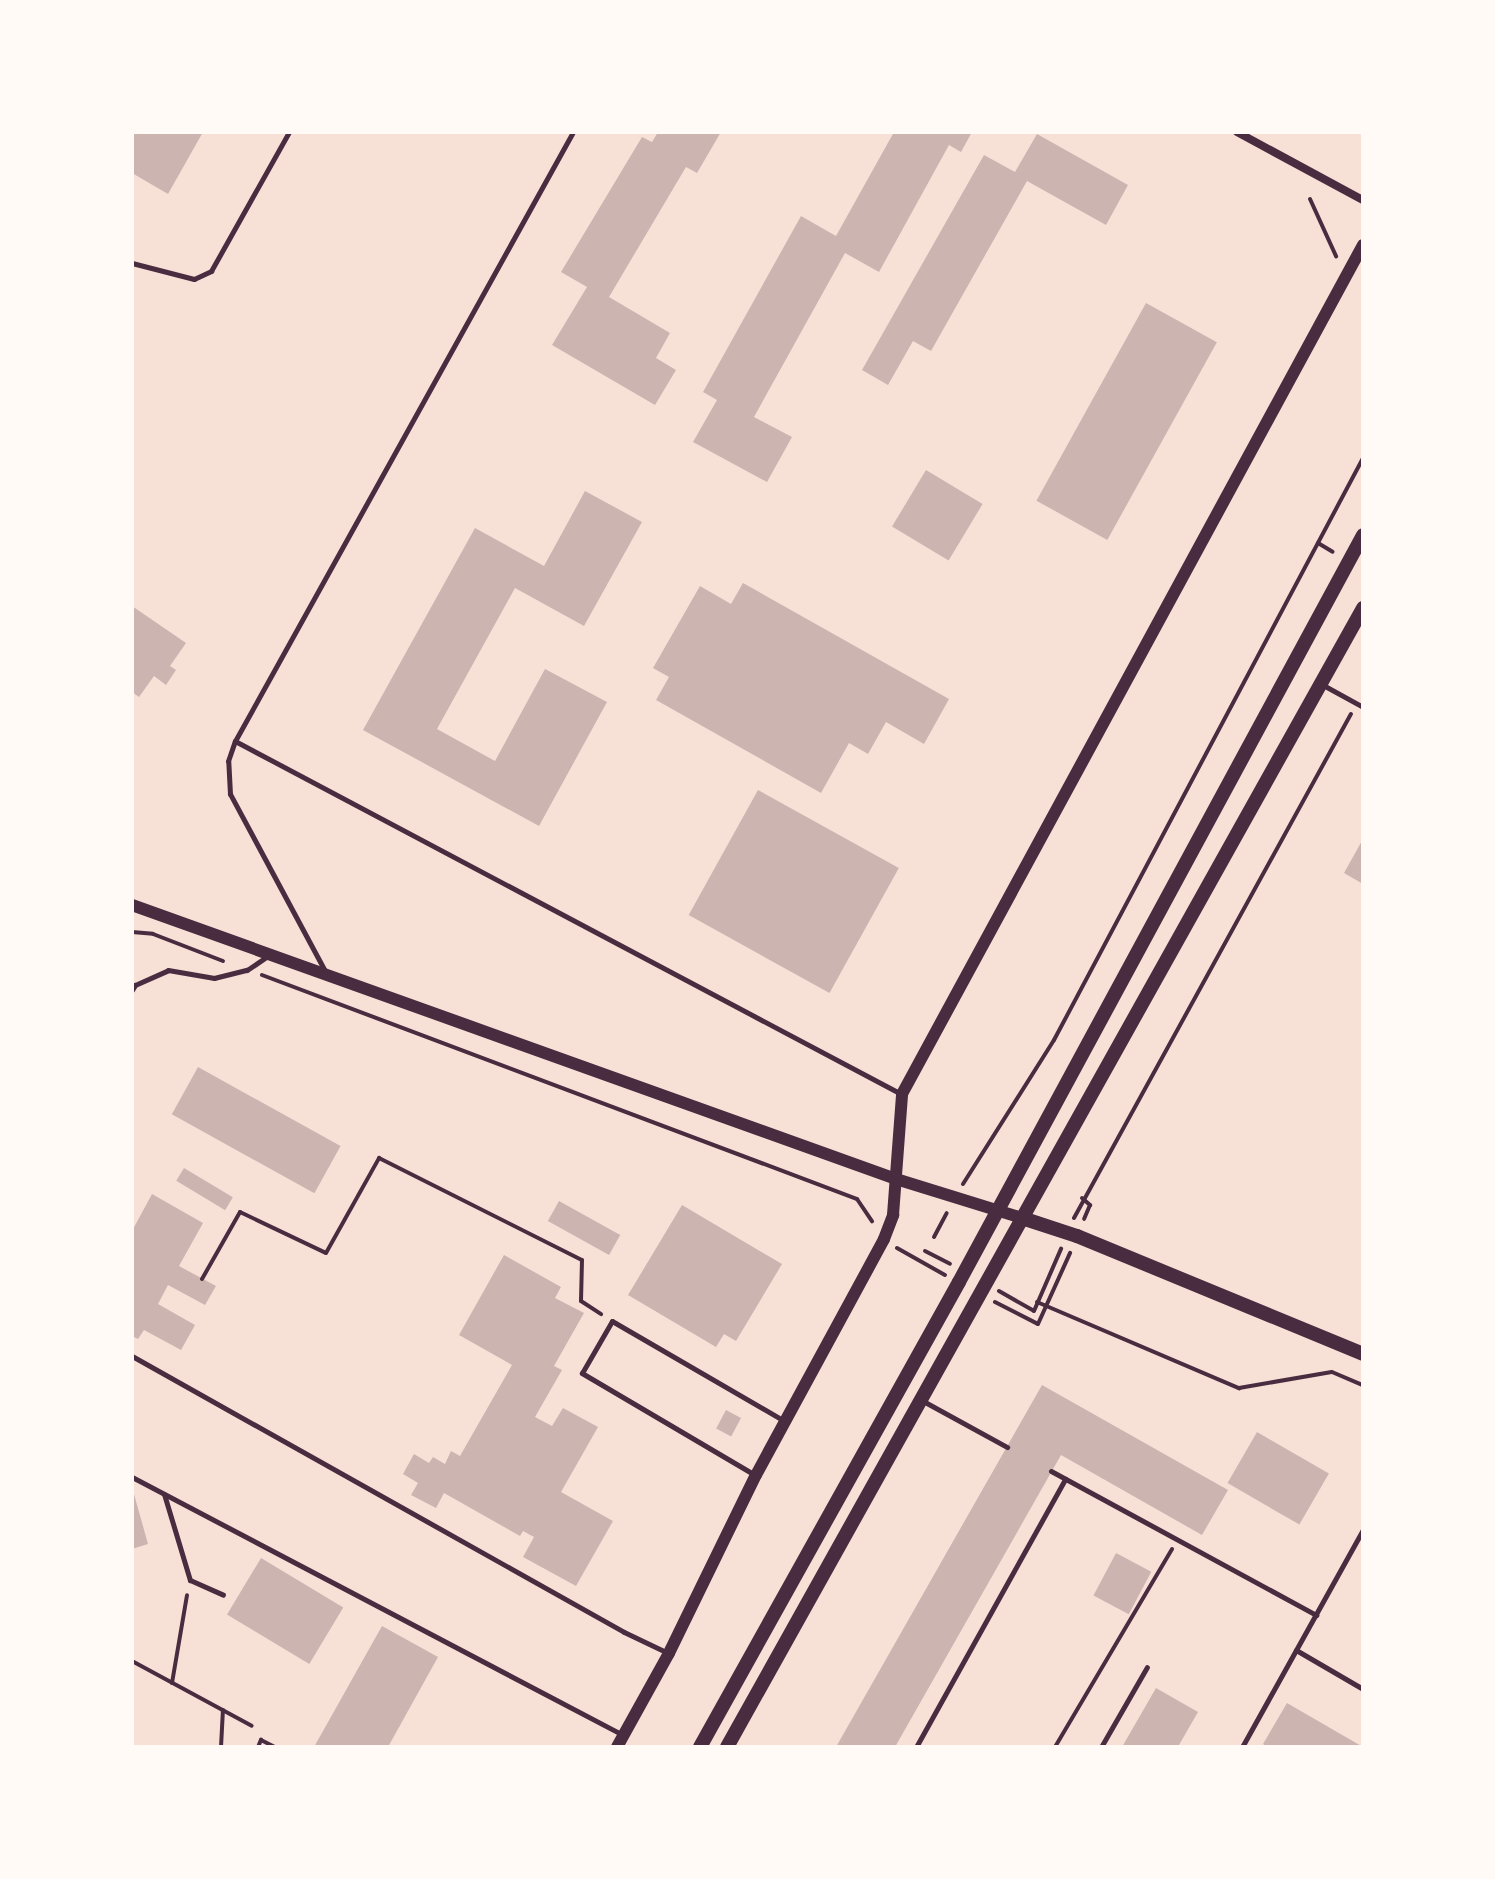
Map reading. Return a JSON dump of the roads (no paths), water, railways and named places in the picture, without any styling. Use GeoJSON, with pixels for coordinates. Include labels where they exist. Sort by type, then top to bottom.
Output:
{"type":"FeatureCollection","features":[{"type":"Feature","properties":{"kind":"main road"},"geometry":{"type":"LineString","coordinates":[[700,1747],[1363,535]]}},
{"type":"Feature","properties":{"kind":"main road"},"geometry":{"type":"LineString","coordinates":[[727,1747],[1025,1219],[1363,608]]}},
{"type":"Feature","properties":{"kind":"main road"},"geometry":{"type":"LineString","coordinates":[[1025,1219],[1077,1236],[1363,1354]]}},
{"type":"Feature","properties":{"kind":"street"},"geometry":{"type":"LineString","coordinates":[[1237,132],[1363,200]]}},
{"type":"Feature","properties":{"kind":"street"},"geometry":{"type":"LineString","coordinates":[[620,1741],[669,1653],[756,1475],[884,1239],[893,1215],[902,1094],[1363,245]]}},
{"type":"Feature","properties":{"kind":"street"},"geometry":{"type":"LineString","coordinates":[[132,905],[896,1179],[1025,1219]]}},
{"type":"Feature","properties":{"kind":"lane"},"geometry":{"type":"LineString","coordinates":[[132,263],[194,279],[211,271],[289,132]]}},
{"type":"Feature","properties":{"kind":"lane"},"geometry":{"type":"LineString","coordinates":[[327,975],[230,794],[228,761],[235,741],[573,132]]}},
{"type":"Feature","properties":{"kind":"lane"},"geometry":{"type":"LineString","coordinates":[[1322,684],[1360,706]]}},
{"type":"Feature","properties":{"kind":"lane"},"geometry":{"type":"LineString","coordinates":[[235,741],[902,1094]]}},
{"type":"Feature","properties":{"kind":"lane"},"geometry":{"type":"LineString","coordinates":[[132,990],[135,985],[168,970],[214,978],[247,970],[268,955]]}},
{"type":"Feature","properties":{"kind":"lane"},"geometry":{"type":"LineString","coordinates":[[756,1475],[582,1373],[612,1321],[785,1421]]}},
{"type":"Feature","properties":{"kind":"lane"},"geometry":{"type":"LineString","coordinates":[[132,1356],[624,1632],[669,1653]]}},
{"type":"Feature","properties":{"kind":"lane"},"geometry":{"type":"LineString","coordinates":[[923,1401],[1007,1447]]}},
{"type":"Feature","properties":{"kind":"lane"},"geometry":{"type":"LineString","coordinates":[[1051,1471],[1316,1615]]}},
{"type":"Feature","properties":{"kind":"lane"},"geometry":{"type":"LineString","coordinates":[[132,1477],[620,1741]]}},
{"type":"Feature","properties":{"kind":"lane"},"geometry":{"type":"LineString","coordinates":[[916,1747],[1065,1479]]}},
{"type":"Feature","properties":{"kind":"lane"},"geometry":{"type":"LineString","coordinates":[[164,1494],[190,1580],[223,1595]]}},
{"type":"Feature","properties":{"kind":"lane"},"geometry":{"type":"LineString","coordinates":[[1242,1747],[1360,1544],[1363,1530]]}},
{"type":"Feature","properties":{"kind":"lane"},"geometry":{"type":"LineString","coordinates":[[1296,1650],[1363,1689]]}},
{"type":"Feature","properties":{"kind":"lane"},"geometry":{"type":"LineString","coordinates":[[1101,1747],[1147,1667]]}}]}
